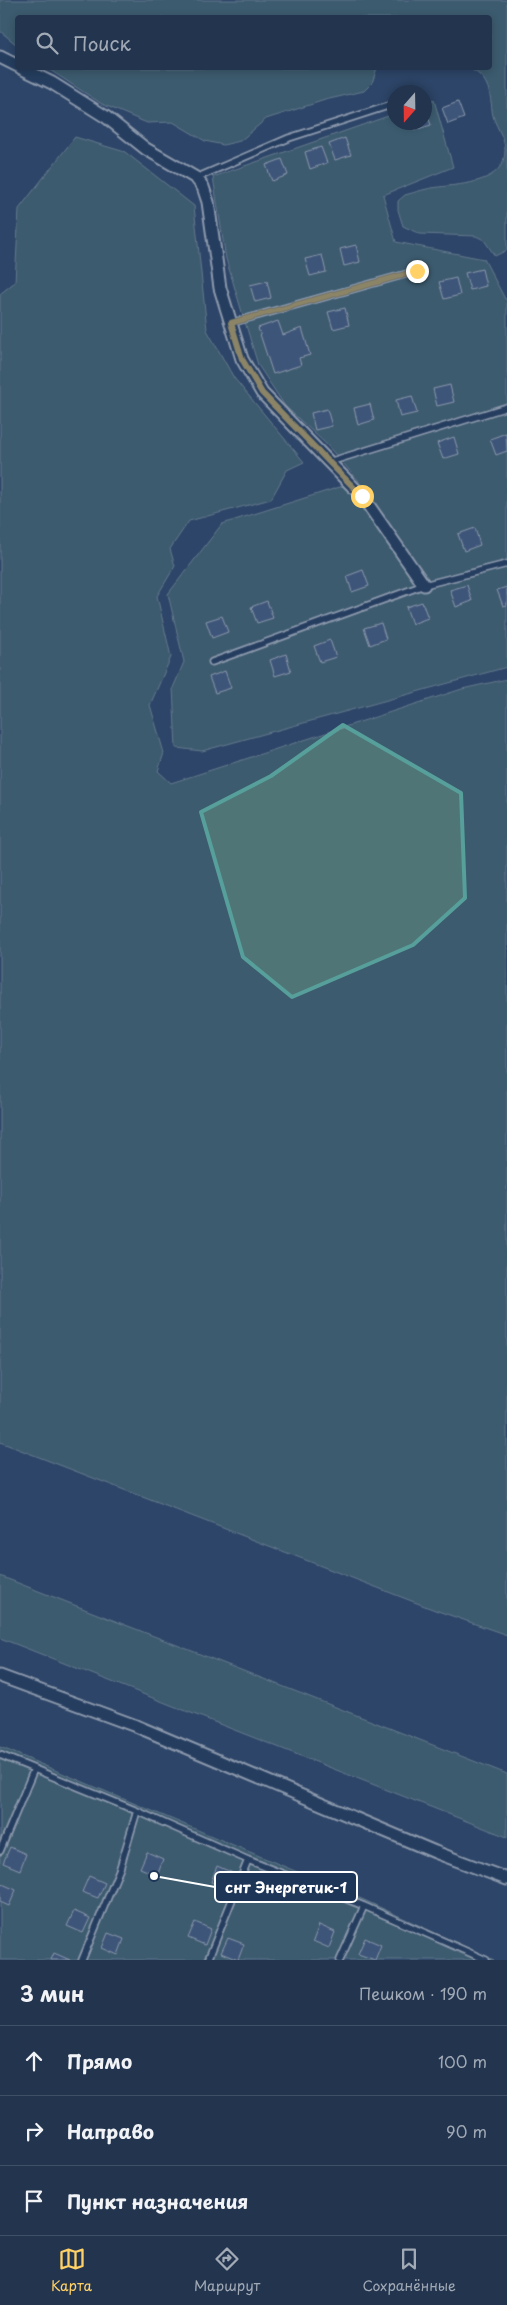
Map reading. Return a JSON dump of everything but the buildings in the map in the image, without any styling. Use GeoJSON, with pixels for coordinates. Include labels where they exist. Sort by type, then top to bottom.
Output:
{"type":"FeatureCollection","features":[{"type":"Feature","properties":{"kind":"street"},"geometry":{"type":"LineString","coordinates":[[0,57],[15,65]]}},
{"type":"Feature","properties":{"kind":"street"},"geometry":{"type":"LineString","coordinates":[[25,70],[52,83],[106,117],[146,149],[196,178],[203,187],[208,202],[220,288],[242,359],[262,393],[362,496],[424,585]]}},
{"type":"Feature","properties":{"kind":"street"},"geometry":{"type":"LineString","coordinates":[[0,1676],[136,1726],[435,1852],[507,1879]]}},
{"type":"Feature","properties":{"kind":"lane"},"geometry":{"type":"LineString","coordinates":[[196,178],[289,138],[387,106]]}},
{"type":"Feature","properties":{"kind":"lane"},"geometry":{"type":"LineString","coordinates":[[231,323],[417,271]]}},
{"type":"Feature","properties":{"kind":"lane"},"geometry":{"type":"LineString","coordinates":[[329,462],[507,407]]}},
{"type":"Feature","properties":{"kind":"lane"},"geometry":{"type":"LineString","coordinates":[[212,662],[424,585],[507,564]]}},
{"type":"Feature","properties":{"kind":"lane"},"geometry":{"type":"LineString","coordinates":[[0,1755],[138,1810],[248,1860],[364,1906],[486,1960]]}},
{"type":"Feature","properties":{"kind":"lane"},"geometry":{"type":"LineString","coordinates":[[0,1852],[34,1769]]}},
{"type":"Feature","properties":{"kind":"lane"},"geometry":{"type":"LineString","coordinates":[[82,1960],[120,1868],[138,1810]]}},
{"type":"Feature","properties":{"kind":"lane"},"geometry":{"type":"LineString","coordinates":[[208,1960],[248,1860]]}},
{"type":"Feature","properties":{"kind":"lane"},"geometry":{"type":"LineString","coordinates":[[340,1960],[364,1906]]}},
{"type":"Feature","properties":{"kind":"lane"},"geometry":{"type":"LineString","coordinates":[[468,1960],[471,1953]]}},
{"type":"Feature","properties":{"kind":"highlighted area"},"geometry":{"type":"Polygon","coordinates":[[[343,725],[461,793],[465,898],[413,945],[292,997],[243,957],[201,812],[271,776],[343,725]]]}},
{"type":"Feature","properties":{"kind":"green space"},"geometry":{"type":"Polygon","coordinates":[[[0,0],[507,0],[507,250],[495,256],[484,240],[476,236],[420,234],[403,226],[398,210],[398,201],[405,195],[430,188],[459,185],[481,180],[498,169],[503,161],[505,150],[503,140],[494,120],[487,85],[480,75],[473,70],[492,70],[492,15],[15,15],[15,43],[0,31],[0,0]]]}},
{"type":"Feature","properties":{"kind":"green space"},"geometry":{"type":"Polygon","coordinates":[[[50,70],[376,70],[372,83],[364,91],[325,100],[266,119],[240,141],[223,145],[205,141],[173,122],[147,123],[102,104],[50,70]]]}},
{"type":"Feature","properties":{"kind":"green space"},"geometry":{"type":"Polygon","coordinates":[[[434,100],[453,167],[383,195],[396,242],[484,259],[505,299],[507,299],[507,667],[202,751],[176,748],[173,688],[184,662],[168,594],[222,524],[359,481],[326,444],[285,406],[258,365],[226,259],[213,177],[387,116],[387,130],[432,130],[432,101],[434,100]]]}},
{"type":"Feature","properties":{"kind":"green space"},"geometry":{"type":"Polygon","coordinates":[[[75,137],[125,152],[194,206],[207,330],[234,378],[304,462],[287,470],[271,499],[189,521],[170,549],[175,566],[157,596],[171,657],[150,705],[164,753],[158,771],[171,783],[462,689],[507,679],[507,1635],[435,1610],[0,1442],[0,294],[15,282],[19,209],[75,137]]]}},
{"type":"Feature","properties":{"kind":"green space"},"geometry":{"type":"Polygon","coordinates":[[[0,1576],[507,1774],[507,1837],[0,1638],[0,1576]]]}},
{"type":"Feature","properties":{"kind":"green space"},"geometry":{"type":"Polygon","coordinates":[[[0,1747],[364,1900],[494,1960],[0,1960],[0,1747]]]}},
{"type":"Feature","properties":{"kind":"place","name":"снт Энергетик-1"},"geometry":{"type":"Point","coordinates":[154,1876]}},
{"type":"Feature","properties":{"kind":"route"},"geometry":{"type":"LineString","coordinates":[[362,496],[262,393],[242,359],[231,323],[417,271]]}}]}
